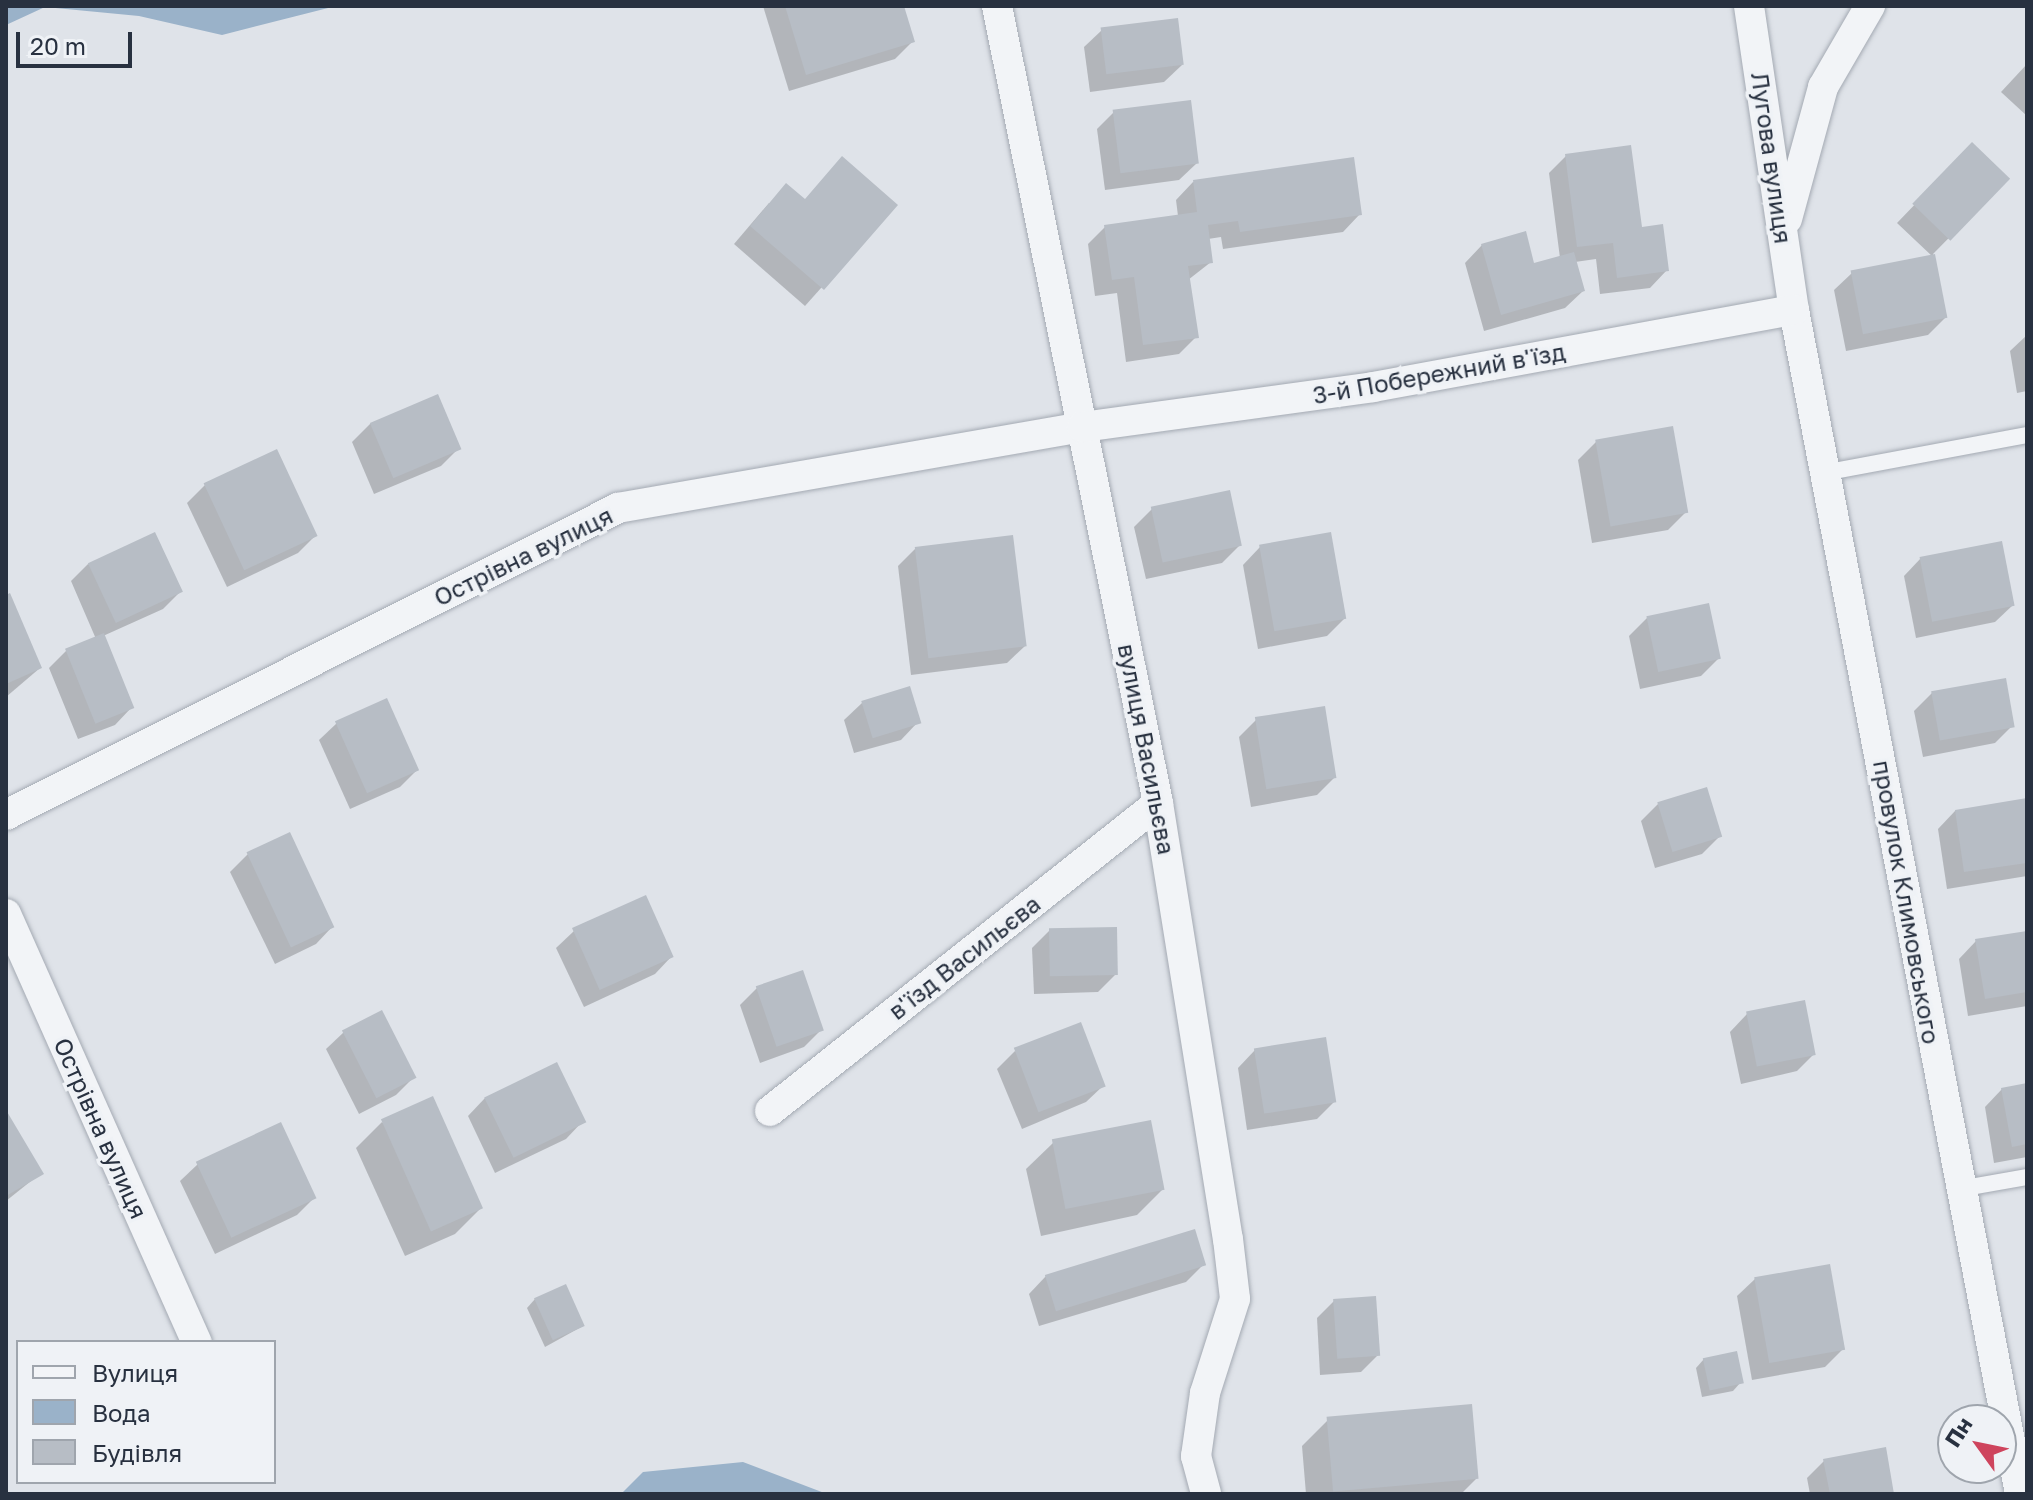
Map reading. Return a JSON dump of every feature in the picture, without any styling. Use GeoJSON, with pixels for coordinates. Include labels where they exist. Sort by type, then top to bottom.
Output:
{"type":"FeatureCollection","features":[{"type":"Feature","properties":{"kind":"street","name":"вулиця Васильєва"},"geometry":{"type":"LineString","coordinates":[[997,6],[1158,803],[1235,1299],[1205,1393],[1196,1456],[1206,1494]]}},
{"type":"Feature","properties":{"kind":"street","name":"Лугова вулиця"},"geometry":{"type":"LineString","coordinates":[[1749,6],[1794,310]]}},
{"type":"Feature","properties":{"kind":"street"},"geometry":{"type":"LineString","coordinates":[[1783,233],[1823,87],[1870,6]]}},
{"type":"Feature","properties":{"kind":"street","name":"3-й Побережний в'їзд"},"geometry":{"type":"LineString","coordinates":[[1082,427],[1373,387],[1794,310]]}},
{"type":"Feature","properties":{"kind":"street","name":"провулок Климовського"},"geometry":{"type":"LineString","coordinates":[[1794,310],[1829,472],[1959,1189],[2020,1494]]}},
{"type":"Feature","properties":{"kind":"street","name":"Острівна вулиця"},"geometry":{"type":"LineString","coordinates":[[6,815],[618,508],[1082,427]]}},
{"type":"Feature","properties":{"kind":"street","name":"в'їзд Васильєва"},"geometry":{"type":"LineString","coordinates":[[770,1111],[1158,803]]}},
{"type":"Feature","properties":{"kind":"street","name":"Острівна вулиця"},"geometry":{"type":"LineString","coordinates":[[6,914],[196,1340]]}},
{"type":"Feature","properties":{"kind":"lane"},"geometry":{"type":"LineString","coordinates":[[1829,472],[2027,435]]}},
{"type":"Feature","properties":{"kind":"lane"},"geometry":{"type":"LineString","coordinates":[[1959,1189],[2027,1177]]}},
{"type":"Feature","properties":{"kind":"water"},"geometry":{"type":"Polygon","coordinates":[[[6,6],[336,6],[222,35],[139,16],[45,7],[6,25],[6,6]]]}},
{"type":"Feature","properties":{"kind":"water"},"geometry":{"type":"Polygon","coordinates":[[[743,1462],[827,1494],[621,1494],[643,1472],[743,1462]]]}},
{"type":"Feature","properties":{"kind":"building"},"geometry":{"type":"Polygon","coordinates":[[[785,6],[904,6],[915,42],[806,75],[785,6]]]}},
{"type":"Feature","properties":{"kind":"building"},"geometry":{"type":"Polygon","coordinates":[[[1178,18],[1184,65],[1106,74],[1101,28],[1178,18]]]}},
{"type":"Feature","properties":{"kind":"building"},"geometry":{"type":"Polygon","coordinates":[[[1191,100],[1199,164],[1120,173],[1113,110],[1191,100]]]}},
{"type":"Feature","properties":{"kind":"building"},"geometry":{"type":"Polygon","coordinates":[[[1972,142],[2010,179],[1950,241],[1912,204],[1972,142]]]}},
{"type":"Feature","properties":{"kind":"building"},"geometry":{"type":"Polygon","coordinates":[[[1631,145],[1642,227],[1663,224],[1669,271],[1617,278],[1613,243],[1577,247],[1565,154],[1631,145]]]}},
{"type":"Feature","properties":{"kind":"building"},"geometry":{"type":"Polygon","coordinates":[[[842,156],[898,205],[824,290],[750,226],[786,183],[805,199],[842,156]]]}},
{"type":"Feature","properties":{"kind":"building"},"geometry":{"type":"Polygon","coordinates":[[[1354,157],[1362,215],[1240,232],[1238,221],[1208,225],[1213,263],[1188,266],[1199,338],[1143,345],[1134,277],[1112,280],[1104,225],[1197,212],[1193,180],[1354,157]]]}},
{"type":"Feature","properties":{"kind":"building"},"geometry":{"type":"Polygon","coordinates":[[[1526,231],[1534,263],[1574,252],[1585,291],[1501,315],[1481,244],[1526,231]]]}},
{"type":"Feature","properties":{"kind":"building"},"geometry":{"type":"Polygon","coordinates":[[[1935,254],[1947,318],[1863,334],[1851,270],[1935,254]]]}},
{"type":"Feature","properties":{"kind":"building"},"geometry":{"type":"Polygon","coordinates":[[[438,394],[461,449],[393,478],[370,423],[438,394]]]}},
{"type":"Feature","properties":{"kind":"building"},"geometry":{"type":"Polygon","coordinates":[[[1673,426],[1688,513],[1610,526],[1595,440],[1673,426]]]}},
{"type":"Feature","properties":{"kind":"building"},"geometry":{"type":"Polygon","coordinates":[[[277,449],[318,536],[244,570],[204,483],[277,449]]]}},
{"type":"Feature","properties":{"kind":"building"},"geometry":{"type":"Polygon","coordinates":[[[1230,490],[1242,546],[1163,563],[1151,507],[1230,490]]]}},
{"type":"Feature","properties":{"kind":"building"},"geometry":{"type":"Polygon","coordinates":[[[155,532],[183,592],[116,623],[88,563],[155,532]]]}},
{"type":"Feature","properties":{"kind":"building"},"geometry":{"type":"Polygon","coordinates":[[[1331,532],[1346,619],[1274,631],[1259,545],[1331,532]]]}},
{"type":"Feature","properties":{"kind":"building"},"geometry":{"type":"Polygon","coordinates":[[[1013,535],[1027,646],[928,658],[915,547],[1013,535]]]}},
{"type":"Feature","properties":{"kind":"building"},"geometry":{"type":"Polygon","coordinates":[[[2002,541],[2015,606],[1932,622],[1920,557],[2002,541]]]}},
{"type":"Feature","properties":{"kind":"building"},"geometry":{"type":"Polygon","coordinates":[[[10,593],[42,668],[6,684],[6,595],[10,593]]]}},
{"type":"Feature","properties":{"kind":"building"},"geometry":{"type":"Polygon","coordinates":[[[1709,603],[1721,659],[1658,672],[1646,616],[1709,603]]]}},
{"type":"Feature","properties":{"kind":"building"},"geometry":{"type":"Polygon","coordinates":[[[104,633],[134,708],[95,724],[65,649],[104,633]]]}},
{"type":"Feature","properties":{"kind":"building"},"geometry":{"type":"Polygon","coordinates":[[[2006,678],[2015,727],[1940,740],[1931,691],[2006,678]]]}},
{"type":"Feature","properties":{"kind":"building"},"geometry":{"type":"Polygon","coordinates":[[[910,686],[921,723],[873,738],[861,701],[910,686]]]}},
{"type":"Feature","properties":{"kind":"building"},"geometry":{"type":"Polygon","coordinates":[[[387,698],[419,770],[367,793],[335,721],[387,698]]]}},
{"type":"Feature","properties":{"kind":"building"},"geometry":{"type":"Polygon","coordinates":[[[1325,706],[1336,778],[1266,789],[1255,717],[1325,706]]]}},
{"type":"Feature","properties":{"kind":"building"},"geometry":{"type":"Polygon","coordinates":[[[1707,787],[1722,837],[1672,852],[1657,802],[1707,787]]]}},
{"type":"Feature","properties":{"kind":"building"},"geometry":{"type":"Polygon","coordinates":[[[2027,798],[2027,863],[1964,872],[1955,810],[2027,798]]]}},
{"type":"Feature","properties":{"kind":"building"},"geometry":{"type":"Polygon","coordinates":[[[290,832],[334,927],[291,947],[246,852],[290,832]]]}},
{"type":"Feature","properties":{"kind":"building"},"geometry":{"type":"Polygon","coordinates":[[[646,895],[674,957],[600,990],[572,928],[646,895]]]}},
{"type":"Feature","properties":{"kind":"building"},"geometry":{"type":"Polygon","coordinates":[[[1117,927],[1118,975],[1050,976],[1049,928],[1117,927]]]}},
{"type":"Feature","properties":{"kind":"building"},"geometry":{"type":"Polygon","coordinates":[[[2027,931],[2027,992],[1985,999],[1975,939],[2027,931]]]}},
{"type":"Feature","properties":{"kind":"building"},"geometry":{"type":"Polygon","coordinates":[[[803,970],[824,1031],[777,1047],[756,986],[803,970]]]}},
{"type":"Feature","properties":{"kind":"building"},"geometry":{"type":"Polygon","coordinates":[[[1805,1000],[1816,1055],[1757,1066],[1746,1011],[1805,1000]]]}},
{"type":"Feature","properties":{"kind":"building"},"geometry":{"type":"Polygon","coordinates":[[[382,1010],[417,1078],[376,1098],[342,1030],[382,1010]]]}},
{"type":"Feature","properties":{"kind":"building"},"geometry":{"type":"Polygon","coordinates":[[[1081,1022],[1106,1086],[1039,1112],[1014,1048],[1081,1022]]]}},
{"type":"Feature","properties":{"kind":"building"},"geometry":{"type":"Polygon","coordinates":[[[1326,1037],[1336,1102],[1264,1114],[1254,1048],[1326,1037]]]}},
{"type":"Feature","properties":{"kind":"building"},"geometry":{"type":"Polygon","coordinates":[[[557,1062],[586,1122],[514,1158],[484,1098],[557,1062]]]}},
{"type":"Feature","properties":{"kind":"building"},"geometry":{"type":"Polygon","coordinates":[[[2027,1083],[2027,1144],[2012,1147],[2001,1088],[2027,1083]]]}},
{"type":"Feature","properties":{"kind":"building"},"geometry":{"type":"Polygon","coordinates":[[[433,1096],[483,1208],[431,1232],[381,1119],[433,1096]]]}},
{"type":"Feature","properties":{"kind":"building"},"geometry":{"type":"Polygon","coordinates":[[[6,1110],[44,1174],[6,1196],[6,1110]]]}},
{"type":"Feature","properties":{"kind":"building"},"geometry":{"type":"Polygon","coordinates":[[[1151,1120],[1165,1190],[1065,1209],[1052,1139],[1151,1120]]]}},
{"type":"Feature","properties":{"kind":"building"},"geometry":{"type":"Polygon","coordinates":[[[281,1122],[316,1198],[231,1238],[196,1162],[281,1122]]]}},
{"type":"Feature","properties":{"kind":"building"},"geometry":{"type":"Polygon","coordinates":[[[1195,1229],[1206,1265],[1056,1311],[1045,1275],[1195,1229]]]}},
{"type":"Feature","properties":{"kind":"building"},"geometry":{"type":"Polygon","coordinates":[[[1830,1264],[1845,1350],[1769,1363],[1754,1277],[1830,1264]]]}},
{"type":"Feature","properties":{"kind":"building"},"geometry":{"type":"Polygon","coordinates":[[[566,1284],[585,1326],[553,1340],[534,1298],[566,1284]]]}},
{"type":"Feature","properties":{"kind":"building"},"geometry":{"type":"Polygon","coordinates":[[[1376,1296],[1380,1356],[1337,1359],[1333,1299],[1376,1296]]]}},
{"type":"Feature","properties":{"kind":"building"},"geometry":{"type":"Polygon","coordinates":[[[1737,1351],[1744,1383],[1710,1391],[1703,1358],[1737,1351]]]}},
{"type":"Feature","properties":{"kind":"building"},"geometry":{"type":"Polygon","coordinates":[[[1472,1404],[1479,1479],[1333,1491],[1327,1417],[1472,1404]]]}},
{"type":"Feature","properties":{"kind":"building"},"geometry":{"type":"Polygon","coordinates":[[[1886,1447],[1894,1494],[1830,1494],[1823,1459],[1886,1447]]]}}]}
